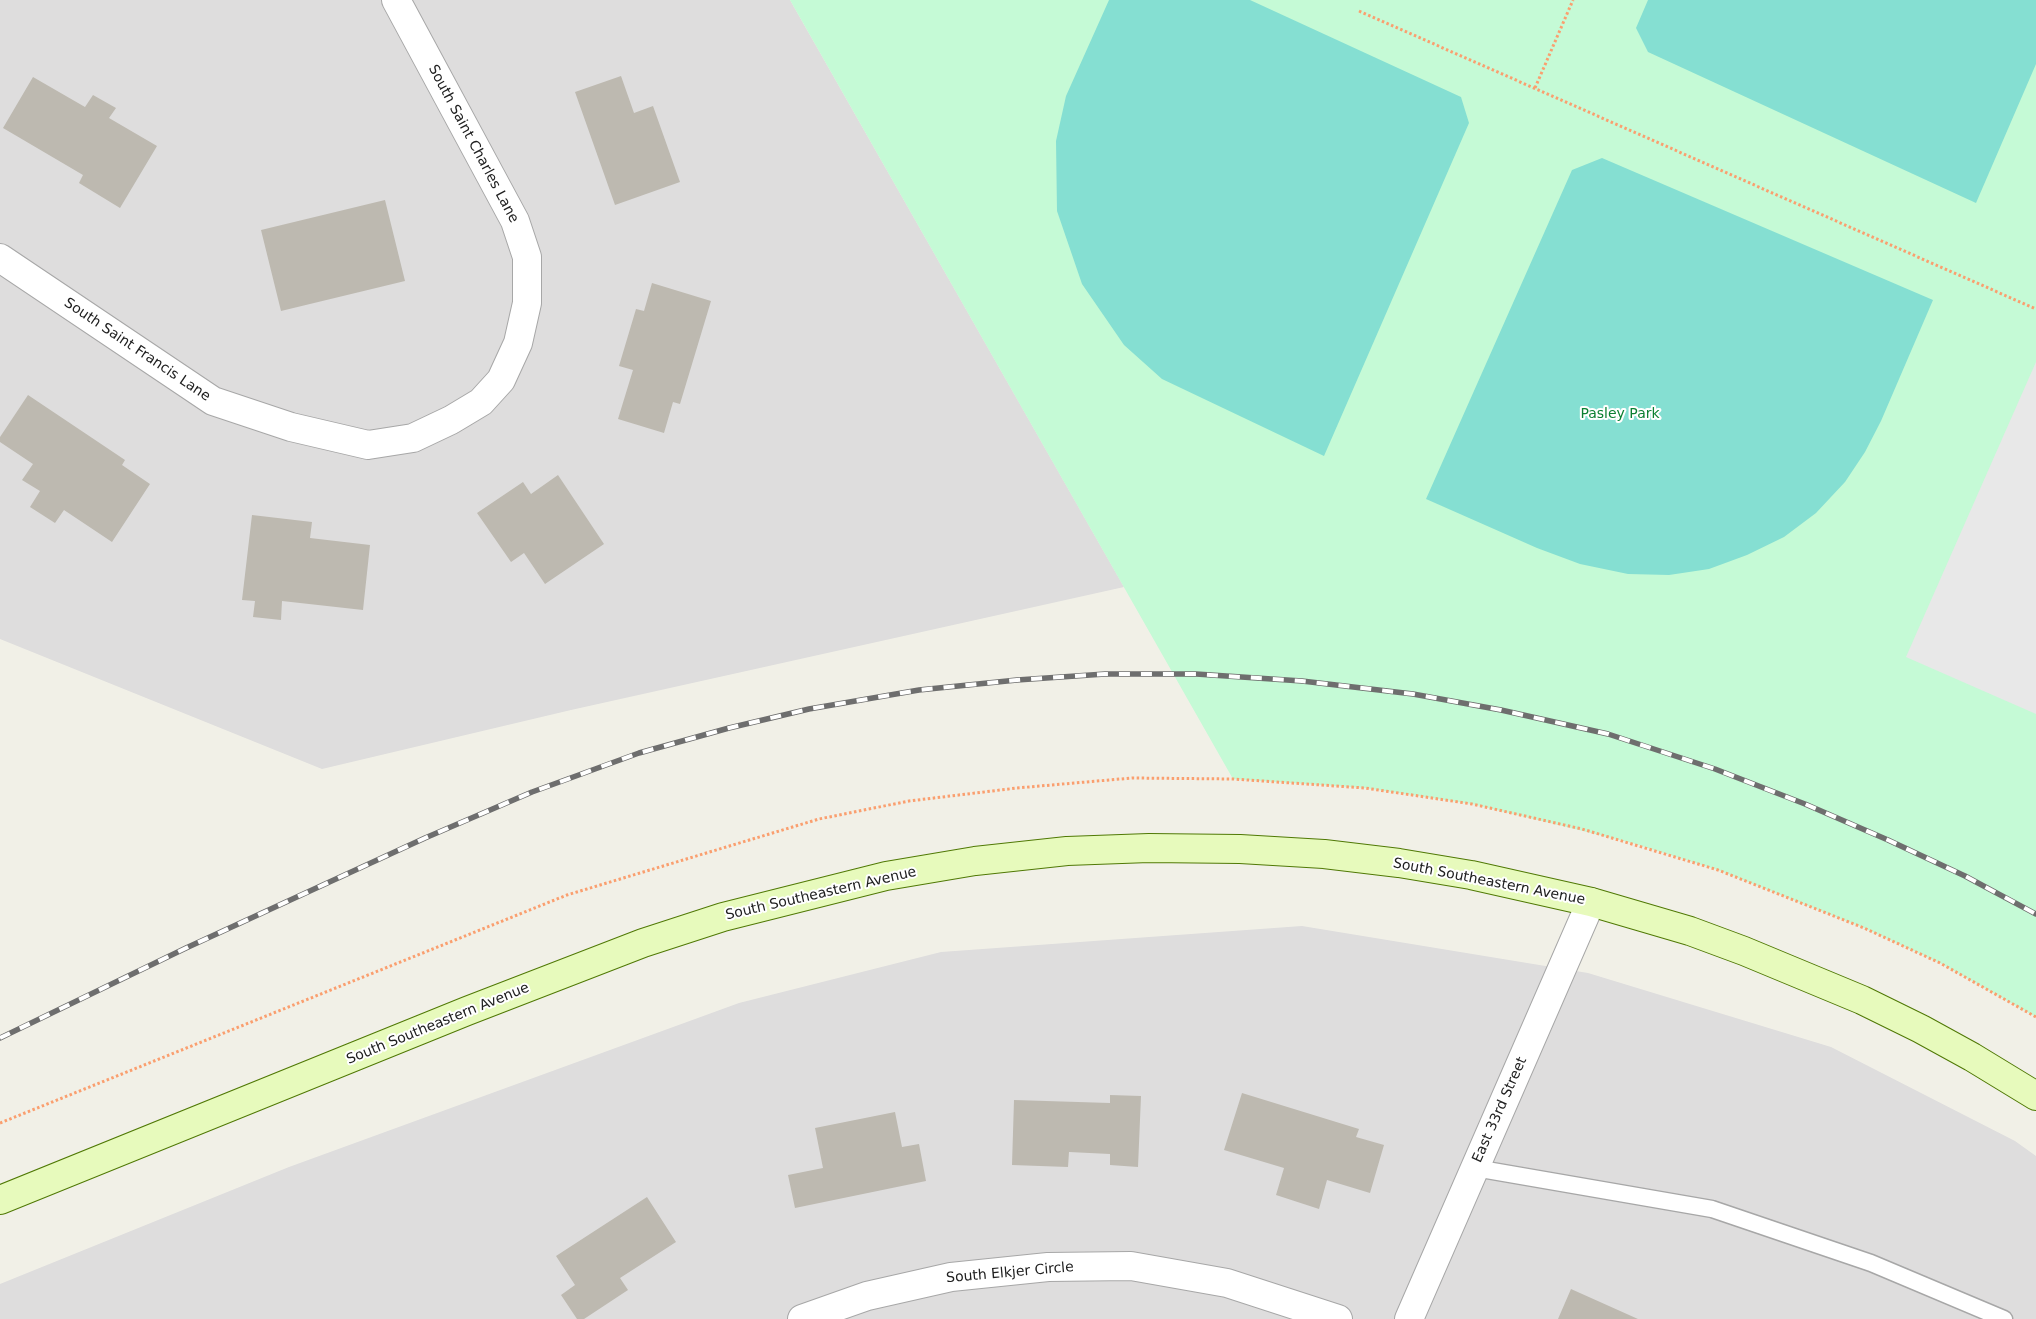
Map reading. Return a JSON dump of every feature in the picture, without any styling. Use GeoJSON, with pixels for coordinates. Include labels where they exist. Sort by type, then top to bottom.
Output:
{"type":"FeatureCollection","features":[{"type":"Feature","properties":{"kind":"main road","name":"South Southeastern Avenue"},"geometry":{"type":"LineString","coordinates":[[0,1200],[467,1011],[643,943],[723,917],[886,876],[975,861],[1067,851],[1149,848],[1240,848],[1324,854],[1399,863],[1531,887],[1591,902],[1699,935],[1862,1000],[1921,1028],[1972,1056],[2036,1096]]}},
{"type":"Feature","properties":{"kind":"street","name":"South Saint Charles Lane"},"geometry":{"type":"LineString","coordinates":[[396,0],[515,221],[527,257],[527,302],[522,327],[518,343],[501,380]]}},
{"type":"Feature","properties":{"kind":"street","name":"South Saint Francis Lane"},"geometry":{"type":"LineString","coordinates":[[0,258],[214,401],[291,427],[368,445],[413,438],[451,420],[481,402],[501,380]]}},
{"type":"Feature","properties":{"kind":"street","name":"East 33rd Street"},"geometry":{"type":"LineString","coordinates":[[1409,1319],[1591,902]]}},
{"type":"Feature","properties":{"kind":"street","name":"South Elkjer Circle"},"geometry":{"type":"LineString","coordinates":[[802,1319],[867,1296],[951,1277],[1048,1267],[1131,1266],[1227,1283],[1338,1319]]}},
{"type":"Feature","properties":{"kind":"lane"},"geometry":{"type":"LineString","coordinates":[[1475,1168],[1712,1209],[1871,1263],[2004,1319]]}},
{"type":"Feature","properties":{"kind":"path"},"geometry":{"type":"LineString","coordinates":[[1535,88],[1573,0]]}},
{"type":"Feature","properties":{"kind":"path"},"geometry":{"type":"LineString","coordinates":[[1359,11],[2036,309]]}},
{"type":"Feature","properties":{"kind":"path"},"geometry":{"type":"LineString","coordinates":[[0,1123],[567,895],[819,819],[910,802],[1017,788],[1132,778],[1233,778],[1365,788],[1472,804],[1582,829],[1718,870],[1864,928],[1940,963],[2036,1017]]}},
{"type":"Feature","properties":{"kind":"shaded area"},"geometry":{"type":"Polygon","coordinates":[[[0,0],[790,0],[1124,587],[571,710],[322,769],[0,639],[0,0]]]}},
{"type":"Feature","properties":{"kind":"shaded area"},"geometry":{"type":"Polygon","coordinates":[[[2036,362],[2036,714],[1906,657],[2036,362]]]}},
{"type":"Feature","properties":{"kind":"shaded area"},"geometry":{"type":"Polygon","coordinates":[[[1302,926],[1588,973],[1831,1047],[2015,1141],[2036,1156],[2036,1319],[0,1319],[0,1284],[289,1167],[739,1003],[941,952],[1302,926]]]}},
{"type":"Feature","properties":{"kind":"green space","name":"Pasley Park"},"geometry":{"type":"Polygon","coordinates":[[[790,0],[2036,0],[2036,1017],[1940,963],[1864,928],[1718,870],[1632,843],[1472,804],[1365,788],[1233,779],[790,0]]]}},
{"type":"Feature","properties":{"kind":"green space"},"geometry":{"type":"Polygon","coordinates":[[[1109,0],[1250,0],[1461,97],[1469,123],[1324,456],[1162,379],[1124,345],[1082,284],[1057,211],[1056,141],[1066,96],[1109,0]]]}},
{"type":"Feature","properties":{"kind":"green space"},"geometry":{"type":"Polygon","coordinates":[[[1648,0],[2036,0],[2036,64],[1976,203],[1648,52],[1636,28],[1648,0]]]}},
{"type":"Feature","properties":{"kind":"green space"},"geometry":{"type":"Polygon","coordinates":[[[1602,158],[1933,300],[1881,421],[1865,452],[1845,482],[1816,513],[1784,537],[1747,555],[1709,569],[1669,575],[1628,574],[1580,564],[1537,548],[1426,499],[1572,170],[1602,158]]]}},
{"type":"Feature","properties":{"kind":"building"},"geometry":{"type":"Polygon","coordinates":[[[621,76],[634,113],[653,106],[680,182],[615,205],[575,92],[621,76]]]}},
{"type":"Feature","properties":{"kind":"building"},"geometry":{"type":"Polygon","coordinates":[[[33,77],[85,107],[93,95],[116,108],[109,118],[157,146],[120,208],[79,183],[83,175],[3,128],[33,77]]]}},
{"type":"Feature","properties":{"kind":"building"},"geometry":{"type":"Polygon","coordinates":[[[385,200],[405,281],[281,311],[261,230],[385,200]]]}},
{"type":"Feature","properties":{"kind":"building"},"geometry":{"type":"Polygon","coordinates":[[[652,283],[711,301],[680,404],[673,402],[664,433],[618,419],[633,370],[619,366],[636,309],[644,311],[652,283]]]}},
{"type":"Feature","properties":{"kind":"building"},"geometry":{"type":"Polygon","coordinates":[[[28,395],[125,460],[122,465],[150,484],[112,542],[64,510],[55,523],[30,507],[40,491],[22,480],[33,464],[0,442],[0,437],[28,395]]]}},
{"type":"Feature","properties":{"kind":"building"},"geometry":{"type":"Polygon","coordinates":[[[558,475],[604,544],[545,584],[524,553],[511,562],[477,513],[523,482],[531,494],[558,475]]]}},
{"type":"Feature","properties":{"kind":"building"},"geometry":{"type":"Polygon","coordinates":[[[252,515],[312,522],[310,538],[370,545],[363,610],[282,601],[281,620],[253,617],[255,601],[242,600],[252,515]]]}},
{"type":"Feature","properties":{"kind":"building"},"geometry":{"type":"Polygon","coordinates":[[[1242,1093],[1359,1129],[1356,1137],[1384,1145],[1370,1193],[1327,1180],[1319,1209],[1276,1195],[1284,1168],[1224,1150],[1242,1093]]]}},
{"type":"Feature","properties":{"kind":"building"},"geometry":{"type":"Polygon","coordinates":[[[1110,1095],[1141,1096],[1138,1167],[1110,1165],[1110,1154],[1069,1152],[1068,1167],[1012,1165],[1014,1100],[1110,1103],[1110,1095]]]}},
{"type":"Feature","properties":{"kind":"building"},"geometry":{"type":"Polygon","coordinates":[[[895,1112],[902,1147],[919,1144],[926,1181],[795,1208],[788,1175],[823,1168],[815,1128],[895,1112]]]}},
{"type":"Feature","properties":{"kind":"building"},"geometry":{"type":"Polygon","coordinates":[[[647,1197],[676,1242],[620,1278],[628,1290],[584,1319],[577,1319],[561,1295],[575,1285],[556,1256],[647,1197]]]}},
{"type":"Feature","properties":{"kind":"building"},"geometry":{"type":"Polygon","coordinates":[[[1571,1289],[1638,1319],[1558,1319],[1571,1289]]]}},
{"type":"Feature","properties":{"kind":"railway"},"geometry":{"type":"LineString","coordinates":[[0,1038],[186,948],[425,838],[532,792],[639,753],[729,728],[809,709],[919,690],[1017,680],[1105,674],[1196,674],[1302,681],[1413,694],[1501,710],[1608,734],[1715,769],[1805,804],[1965,876],[2036,914]]}}]}
